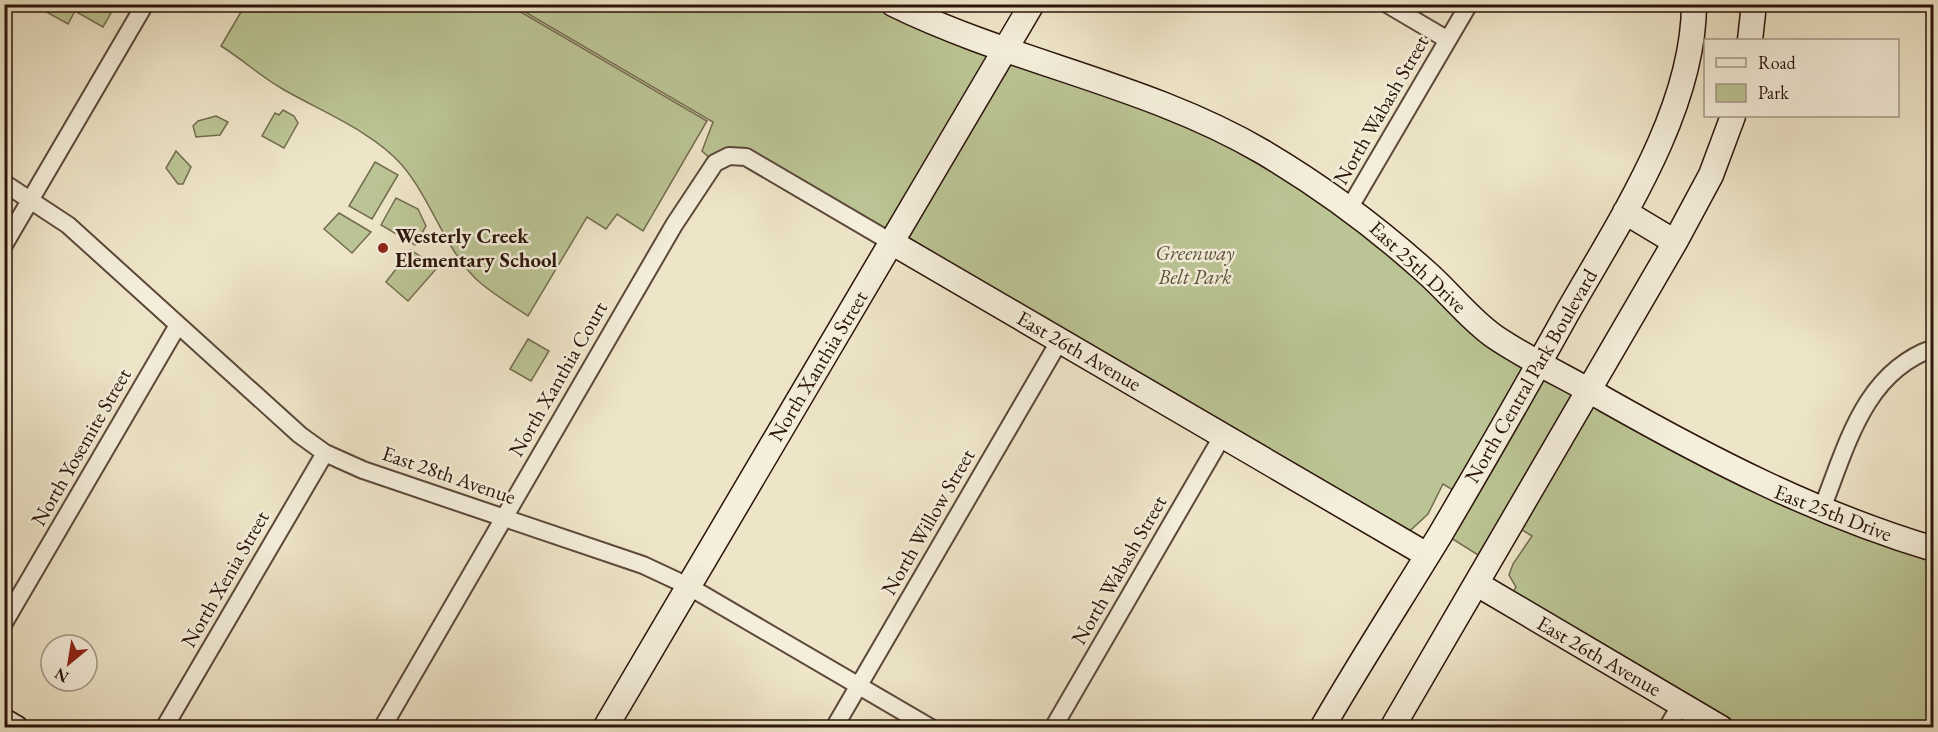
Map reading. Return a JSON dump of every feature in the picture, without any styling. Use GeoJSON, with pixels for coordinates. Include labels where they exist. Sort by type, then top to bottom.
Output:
{"type":"FeatureCollection","features":[{"type":"Feature","properties":{"kind":"street"},"geometry":{"type":"LineString","coordinates":[[4,245],[145,4]]}},
{"type":"Feature","properties":{"kind":"street","name":"East 25th Drive"},"geometry":{"type":"LineString","coordinates":[[893,4],[963,36],[1163,103],[1260,150],[1350,207],[1430,275],[1481,326],[1540,362],[1726,467],[1821,510],[1934,549]]}},
{"type":"Feature","properties":{"kind":"street","name":"North Xanthia Street"},"geometry":{"type":"LineString","coordinates":[[604,728],[1032,4]]}},
{"type":"Feature","properties":{"kind":"street"},"geometry":{"type":"LineString","coordinates":[[1388,4],[1448,40]]}},
{"type":"Feature","properties":{"kind":"street","name":"North Wabash Street"},"geometry":{"type":"LineString","coordinates":[[1350,207],[1469,4]]}},
{"type":"Feature","properties":{"kind":"street","name":"North Central Park Boulevard"},"geometry":{"type":"LineString","coordinates":[[1322,728],[1446,524],[1625,212],[1666,129],[1686,64],[1694,21],[1694,4]]}},
{"type":"Feature","properties":{"kind":"street"},"geometry":{"type":"LineString","coordinates":[[1750,39],[1754,4]]}},
{"type":"Feature","properties":{"kind":"street"},"geometry":{"type":"LineString","coordinates":[[1392,728],[1675,242],[1711,175],[1733,117]]}},
{"type":"Feature","properties":{"kind":"street","name":"East 26th Avenue"},"geometry":{"type":"LineString","coordinates":[[729,156],[746,157],[1427,555]]}},
{"type":"Feature","properties":{"kind":"street","name":"North Xanthia Court"},"geometry":{"type":"LineString","coordinates":[[382,728],[674,225],[715,163],[729,156]]}},
{"type":"Feature","properties":{"kind":"street","name":"East 28th Avenue"},"geometry":{"type":"LineString","coordinates":[[4,183],[68,225],[300,435],[325,453],[363,470],[644,565],[688,586],[931,728]]}},
{"type":"Feature","properties":{"kind":"street"},"geometry":{"type":"LineString","coordinates":[[1625,212],[1675,242]]}},
{"type":"Feature","properties":{"kind":"street","name":"North Yosemite Street"},"geometry":{"type":"LineString","coordinates":[[4,623],[178,325]]}},
{"type":"Feature","properties":{"kind":"street","name":"North Willow Street"},"geometry":{"type":"LineString","coordinates":[[834,728],[1060,340]]}},
{"type":"Feature","properties":{"kind":"street"},"geometry":{"type":"LineString","coordinates":[[1821,510],[1869,397],[1898,367],[1934,348]]}},
{"type":"Feature","properties":{"kind":"street","name":"North Wabash Street"},"geometry":{"type":"LineString","coordinates":[[1053,728],[1223,435]]}},
{"type":"Feature","properties":{"kind":"street","name":"North Xenia Street"},"geometry":{"type":"LineString","coordinates":[[164,728],[325,453]]}},
{"type":"Feature","properties":{"kind":"street","name":"East 26th Avenue"},"geometry":{"type":"LineString","coordinates":[[1477,584],[1721,728]]}},
{"type":"Feature","properties":{"kind":"street"},"geometry":{"type":"LineString","coordinates":[[1667,728],[1681,704]]}},
{"type":"Feature","properties":{"kind":"street"},"geometry":{"type":"LineString","coordinates":[[4,721],[16,728]]}},
{"type":"Feature","properties":{"kind":"green space"},"geometry":{"type":"Polygon","coordinates":[[[34,5],[97,5],[111,13],[103,27],[75,11],[68,24],[34,5]]]}},
{"type":"Feature","properties":{"kind":"green space"},"geometry":{"type":"Polygon","coordinates":[[[245,5],[509,5],[707,121],[643,231],[617,214],[606,229],[587,217],[528,316],[476,279],[455,252],[411,177],[389,152],[360,131],[273,83],[221,46],[245,5]]]}},
{"type":"Feature","properties":{"kind":"green space","name":"Greenway Belt Park"},"geometry":{"type":"Polygon","coordinates":[[[513,5],[893,5],[1260,150],[1481,326],[1590,391],[1933,548],[1933,727],[1734,727],[1513,592],[1516,587],[1509,575],[1513,564],[1532,536],[1504,519],[1478,555],[1451,538],[1473,502],[1443,484],[1428,514],[1401,539],[746,157],[715,163],[702,151],[713,122],[513,5]]]}},
{"type":"Feature","properties":{"kind":"green space"},"geometry":{"type":"Polygon","coordinates":[[[283,110],[294,116],[298,123],[284,148],[262,136],[275,113],[279,115],[283,110]]]}},
{"type":"Feature","properties":{"kind":"green space"},"geometry":{"type":"Polygon","coordinates":[[[216,116],[228,122],[220,135],[196,137],[193,126],[198,121],[216,116]]]}},
{"type":"Feature","properties":{"kind":"green space"},"geometry":{"type":"Polygon","coordinates":[[[176,151],[191,167],[183,184],[178,184],[166,168],[176,151]]]}},
{"type":"Feature","properties":{"kind":"green space"},"geometry":{"type":"Polygon","coordinates":[[[375,162],[398,175],[372,219],[349,206],[375,162]]]}},
{"type":"Feature","properties":{"kind":"green space"},"geometry":{"type":"Polygon","coordinates":[[[396,198],[418,209],[426,226],[415,245],[381,225],[396,198]]]}},
{"type":"Feature","properties":{"kind":"green space"},"geometry":{"type":"Polygon","coordinates":[[[339,213],[371,232],[352,253],[324,229],[339,213]]]}},
{"type":"Feature","properties":{"kind":"green space"},"geometry":{"type":"Polygon","coordinates":[[[411,250],[437,268],[408,301],[386,282],[411,250]]]}},
{"type":"Feature","properties":{"kind":"green space"},"geometry":{"type":"Polygon","coordinates":[[[528,339],[549,351],[531,381],[510,369],[528,339]]]}},
{"type":"Feature","properties":{"kind":"place","name":"Westerly Creek Elementary School"},"geometry":{"type":"Point","coordinates":[383,248]}}]}
